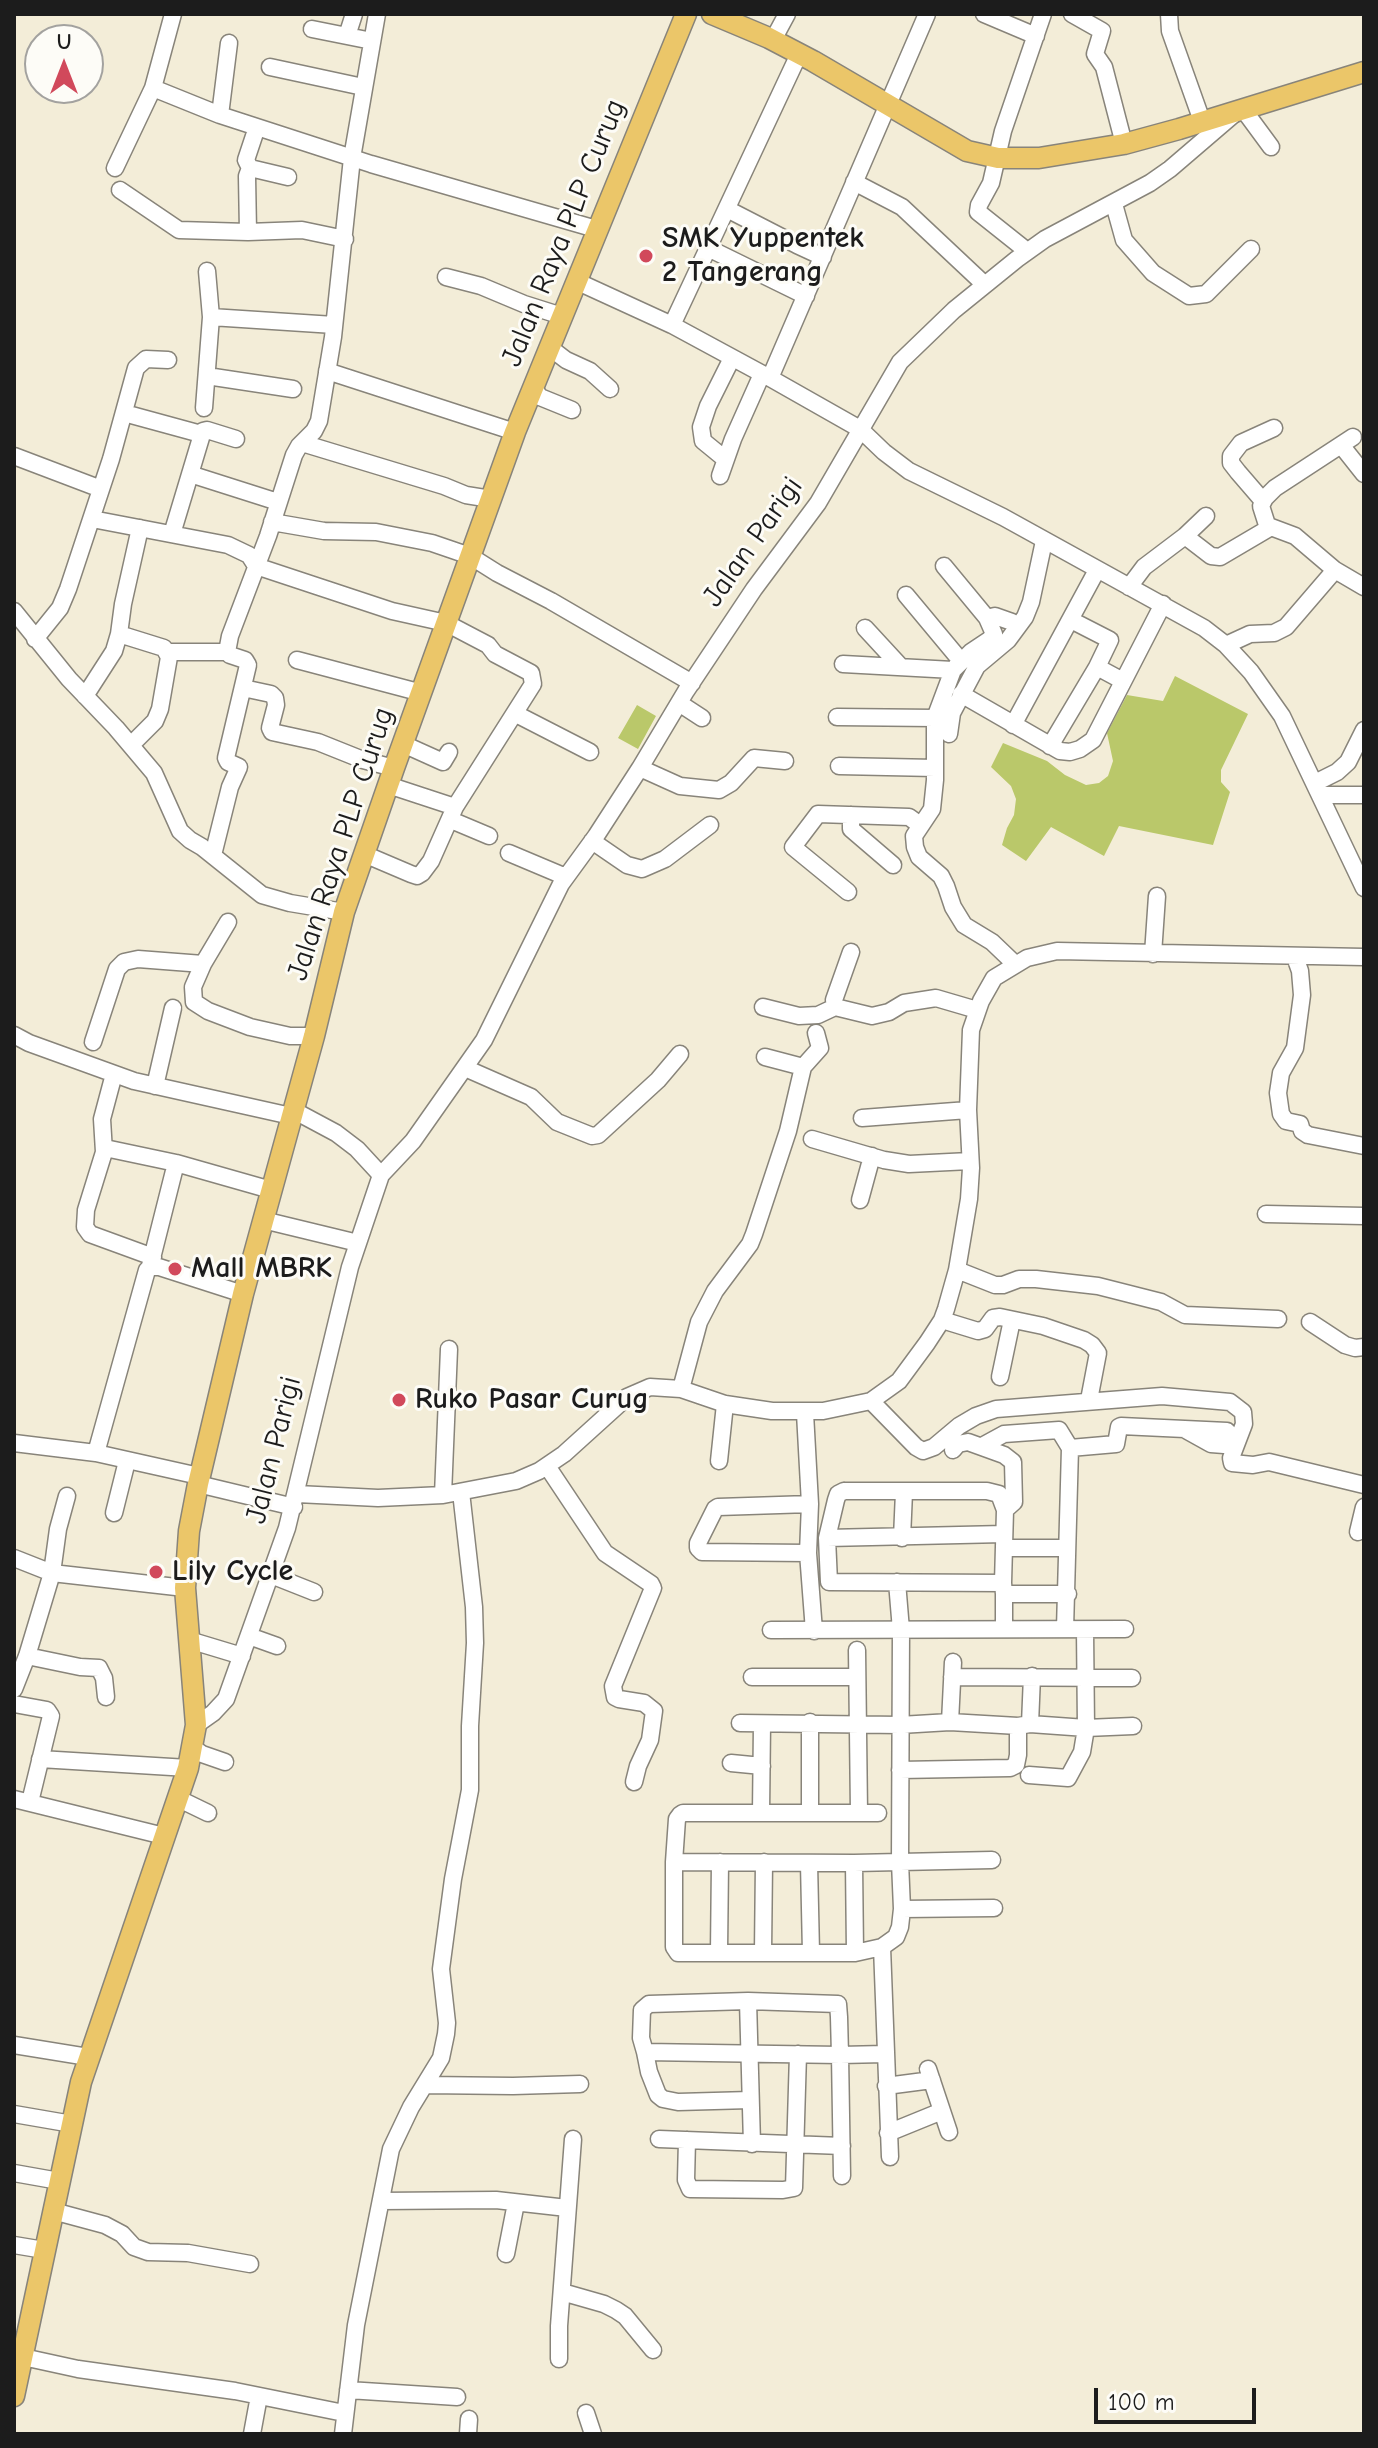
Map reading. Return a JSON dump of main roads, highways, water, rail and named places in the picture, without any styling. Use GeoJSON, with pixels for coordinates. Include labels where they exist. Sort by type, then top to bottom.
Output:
{"type":"FeatureCollection","features":[{"type":"Feature","properties":{"kind":"main road","name":"Jalan Raya PLP Curug"},"geometry":{"type":"LineString","coordinates":[[17,2376],[88,2057],[188,1768],[196,1725],[185,1588],[189,1531],[243,1294],[314,1036],[344,912],[515,432],[686,14]]}},
{"type":"Feature","properties":{"kind":"main road","name":"Jalan Parigi"},"geometry":{"type":"LineString","coordinates":[[712,14],[773,40],[967,151],[998,158],[1039,158],[1124,144],[1364,72]]}},
{"type":"Feature","properties":{"kind":"place","name":"SMK Yuppentek 2 Tangerang"},"geometry":{"type":"Point","coordinates":[646,256]}},
{"type":"Feature","properties":{"kind":"place","name":"Mall MBRK"},"geometry":{"type":"Point","coordinates":[175,1269]}},
{"type":"Feature","properties":{"kind":"place","name":"Ruko Pasar Curug"},"geometry":{"type":"Point","coordinates":[399,1400]}},
{"type":"Feature","properties":{"kind":"place","name":"Lily Cycle"},"geometry":{"type":"Point","coordinates":[156,1572]}}]}
